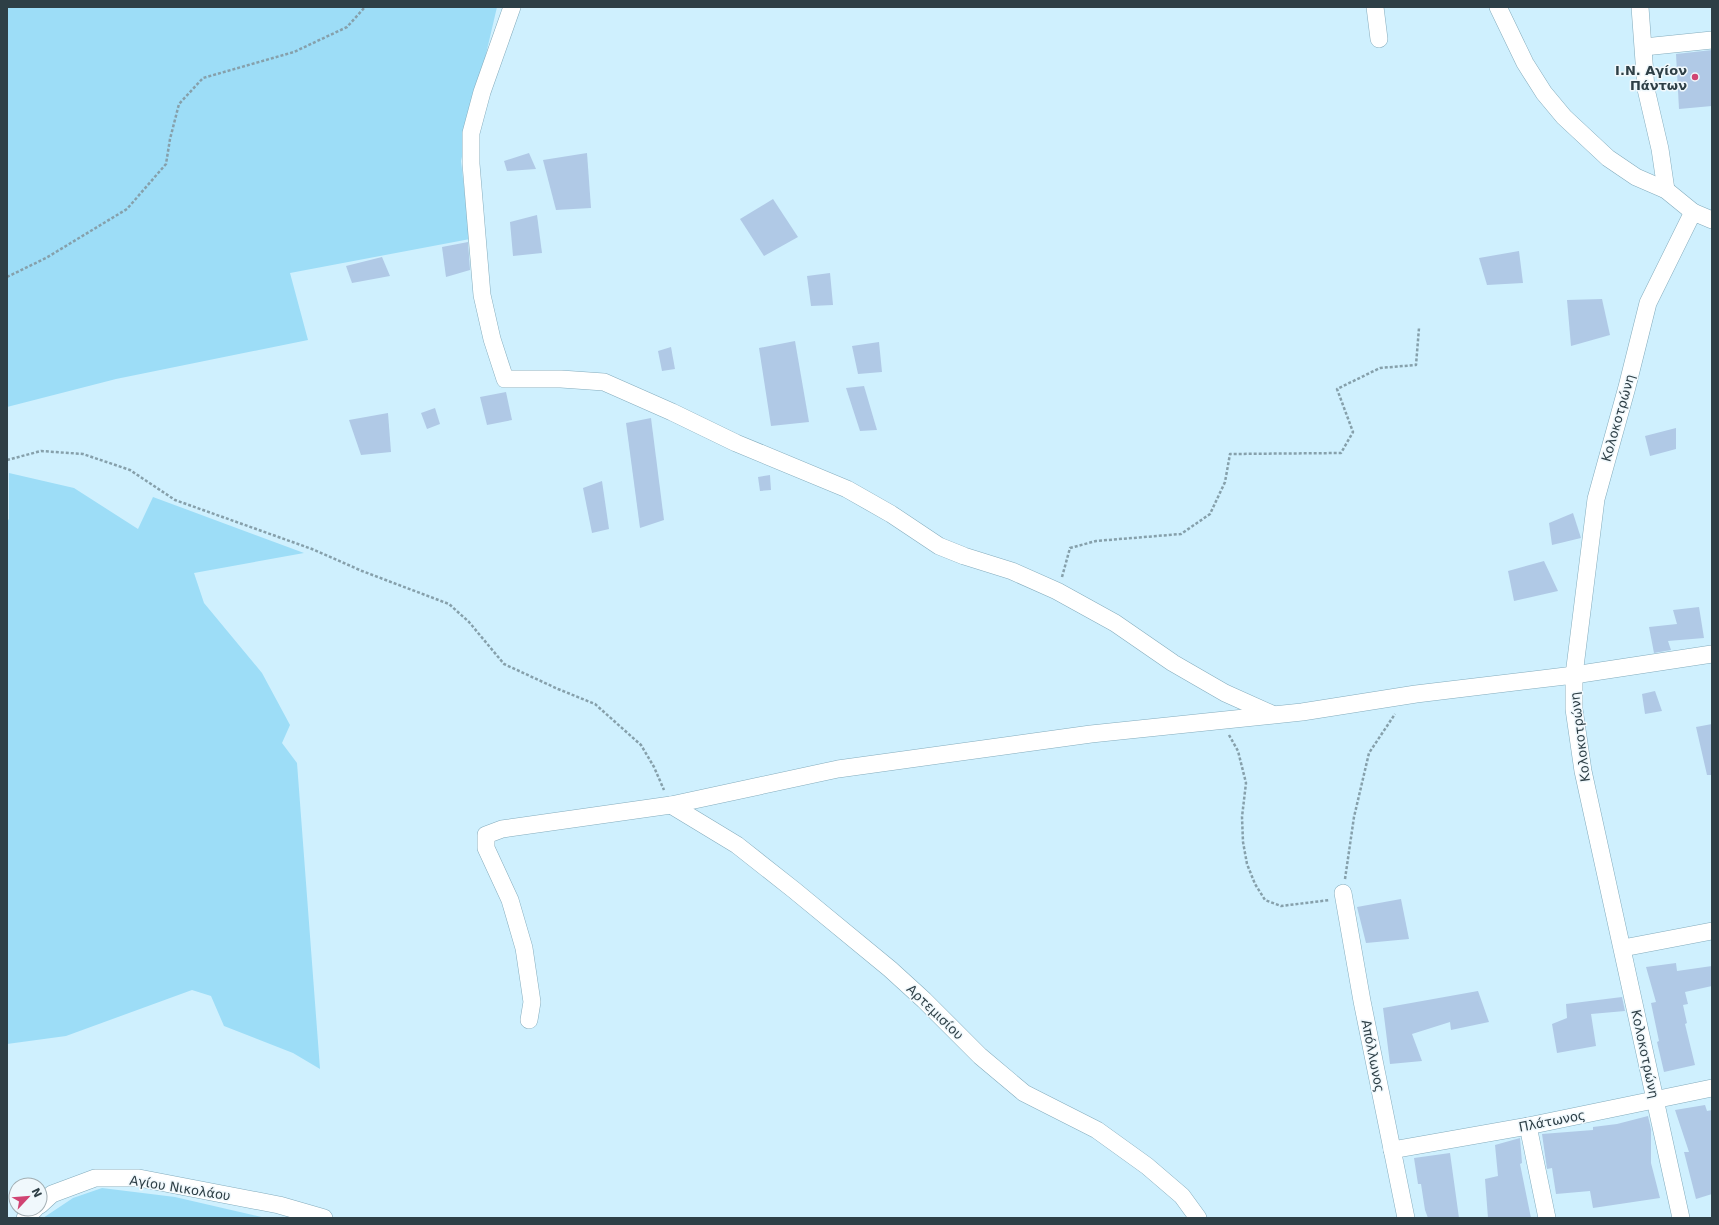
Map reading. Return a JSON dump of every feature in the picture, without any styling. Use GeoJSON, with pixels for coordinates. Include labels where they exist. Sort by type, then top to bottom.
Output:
{"type":"FeatureCollection","features":[{"type":"Feature","properties":{"kind":"street"},"geometry":{"type":"LineString","coordinates":[[512,7],[482,92],[471,133],[471,164],[482,295],[492,339],[505,379],[561,379],[604,382],[672,412],[736,443],[847,489],[891,514],[939,546],[964,556],[1012,571],[1057,591],[1115,623],[1173,663],[1218,689],[1272,714]]}},
{"type":"Feature","properties":{"kind":"street"},"geometry":{"type":"LineString","coordinates":[[1375,7],[1379,39]]}},
{"type":"Feature","properties":{"kind":"street"},"geometry":{"type":"LineString","coordinates":[[1498,7],[1524,63],[1544,93],[1564,117],[1608,158],[1636,177],[1666,190],[1693,212],[1712,220]]}},
{"type":"Feature","properties":{"kind":"street"},"geometry":{"type":"LineString","coordinates":[[1640,7],[1646,89],[1660,149],[1666,190]]}},
{"type":"Feature","properties":{"kind":"street"},"geometry":{"type":"LineString","coordinates":[[1644,47],[1712,40]]}},
{"type":"Feature","properties":{"kind":"street","name":"Κολοκοτρώνη"},"geometry":{"type":"LineString","coordinates":[[1681,1218],[1654,1100],[1623,948],[1582,771],[1574,709],[1574,675],[1596,499],[1627,387],[1648,303],[1693,212]]}},
{"type":"Feature","properties":{"kind":"street"},"geometry":{"type":"LineString","coordinates":[[529,1020],[532,1002],[524,948],[510,900],[486,848],[486,835],[502,829],[671,805],[838,769],[1091,734],[1220,719],[1302,712],[1416,694],[1574,675],[1712,654]]}},
{"type":"Feature","properties":{"kind":"street","name":"Αρτεμισίου"},"geometry":{"type":"LineString","coordinates":[[671,805],[737,845],[794,890],[890,969],[924,1000],[980,1056],[1024,1092],[1098,1130],[1147,1166],[1182,1196],[1198,1218]]}},
{"type":"Feature","properties":{"kind":"street","name":"Απόλλωνος"},"geometry":{"type":"LineString","coordinates":[[1343,893],[1362,1001],[1406,1218]]}},
{"type":"Feature","properties":{"kind":"street"},"geometry":{"type":"LineString","coordinates":[[1623,948],[1712,931]]}},
{"type":"Feature","properties":{"kind":"street","name":"Πλάτωνος"},"geometry":{"type":"LineString","coordinates":[[1392,1150],[1528,1126],[1712,1088]]}},
{"type":"Feature","properties":{"kind":"street"},"geometry":{"type":"LineString","coordinates":[[1528,1126],[1547,1218]]}},
{"type":"Feature","properties":{"kind":"street","name":"Αγίου Νικολάου"},"geometry":{"type":"LineString","coordinates":[[48,1198],[52,1194],[95,1178],[139,1178],[280,1205],[324,1218]]}},
{"type":"Feature","properties":{"kind":"path"},"geometry":{"type":"LineString","coordinates":[[7,277],[46,258],[127,209],[166,164],[170,139],[179,104],[203,78],[294,52],[347,28],[365,7]]}},
{"type":"Feature","properties":{"kind":"path"},"geometry":{"type":"LineString","coordinates":[[1057,591],[1070,548],[1096,541],[1181,534],[1210,514],[1225,482],[1230,454],[1341,453],[1353,432],[1337,389],[1380,368],[1416,365],[1419,328]]}},
{"type":"Feature","properties":{"kind":"path"},"geometry":{"type":"LineString","coordinates":[[7,460],[41,451],[83,454],[130,470],[175,500],[312,549],[362,571],[448,604],[469,622],[504,664],[558,690],[595,704],[630,735],[641,745],[654,767],[671,805]]}},
{"type":"Feature","properties":{"kind":"path"},"geometry":{"type":"LineString","coordinates":[[1220,719],[1238,752],[1243,768],[1246,783],[1242,817],[1243,842],[1247,864],[1255,884],[1265,900],[1281,906],[1330,900],[1343,893],[1354,817],[1369,753],[1393,715],[1416,694]]}},
{"type":"Feature","properties":{"kind":"shaded area"},"geometry":{"type":"Polygon","coordinates":[[[7,7],[497,7],[461,161],[470,239],[290,273],[308,340],[116,379],[7,407],[7,7]]]}},
{"type":"Feature","properties":{"kind":"shaded area"},"geometry":{"type":"Polygon","coordinates":[[[9,473],[74,488],[138,529],[153,497],[304,553],[194,573],[204,603],[262,673],[290,725],[282,743],[297,763],[320,1069],[293,1053],[224,1026],[211,996],[192,990],[66,1036],[7,1044],[7,522],[9,519],[9,473]]]}},
{"type":"Feature","properties":{"kind":"shaded area"},"geometry":{"type":"Polygon","coordinates":[[[102,1188],[175,1197],[266,1218],[43,1218],[48,1217],[48,1215],[73,1198],[102,1188]]]}},
{"type":"Feature","properties":{"kind":"building","name":"Ι.Ν. Αγίον Πάντων"},"geometry":{"type":"Polygon","coordinates":[[[1712,50],[1712,106],[1679,109],[1676,54],[1712,50]]]}},
{"type":"Feature","properties":{"kind":"building"},"geometry":{"type":"Polygon","coordinates":[[[529,153],[536,169],[507,171],[504,161],[529,153]]]}},
{"type":"Feature","properties":{"kind":"building"},"geometry":{"type":"Polygon","coordinates":[[[587,153],[591,208],[556,210],[543,160],[587,153]]]}},
{"type":"Feature","properties":{"kind":"building"},"geometry":{"type":"Polygon","coordinates":[[[773,199],[798,237],[764,256],[740,219],[773,199]]]}},
{"type":"Feature","properties":{"kind":"building"},"geometry":{"type":"Polygon","coordinates":[[[537,215],[542,253],[513,256],[510,222],[537,215]]]}},
{"type":"Feature","properties":{"kind":"building"},"geometry":{"type":"Polygon","coordinates":[[[468,242],[470,270],[446,277],[442,247],[468,242]]]}},
{"type":"Feature","properties":{"kind":"building"},"geometry":{"type":"Polygon","coordinates":[[[1519,251],[1523,283],[1487,285],[1479,258],[1519,251]]]}},
{"type":"Feature","properties":{"kind":"building"},"geometry":{"type":"Polygon","coordinates":[[[382,257],[390,276],[352,283],[346,266],[382,257]]]}},
{"type":"Feature","properties":{"kind":"building"},"geometry":{"type":"Polygon","coordinates":[[[830,273],[833,305],[811,306],[807,276],[830,273]]]}},
{"type":"Feature","properties":{"kind":"building"},"geometry":{"type":"Polygon","coordinates":[[[1602,299],[1610,335],[1571,346],[1567,300],[1602,299]]]}},
{"type":"Feature","properties":{"kind":"building"},"geometry":{"type":"Polygon","coordinates":[[[795,341],[809,422],[771,426],[759,348],[795,341]]]}},
{"type":"Feature","properties":{"kind":"building"},"geometry":{"type":"Polygon","coordinates":[[[879,342],[882,372],[858,374],[852,346],[879,342]]]}},
{"type":"Feature","properties":{"kind":"building"},"geometry":{"type":"Polygon","coordinates":[[[671,347],[675,369],[662,371],[658,351],[671,347]]]}},
{"type":"Feature","properties":{"kind":"building"},"geometry":{"type":"Polygon","coordinates":[[[864,386],[877,430],[860,431],[846,388],[864,386]]]}},
{"type":"Feature","properties":{"kind":"building"},"geometry":{"type":"Polygon","coordinates":[[[506,392],[512,420],[487,425],[480,397],[506,392]]]}},
{"type":"Feature","properties":{"kind":"building"},"geometry":{"type":"Polygon","coordinates":[[[435,408],[440,424],[427,429],[421,413],[435,408]]]}},
{"type":"Feature","properties":{"kind":"building"},"geometry":{"type":"Polygon","coordinates":[[[388,413],[391,452],[361,455],[349,420],[388,413]]]}},
{"type":"Feature","properties":{"kind":"building"},"geometry":{"type":"Polygon","coordinates":[[[651,418],[664,520],[640,528],[626,423],[651,418]]]}},
{"type":"Feature","properties":{"kind":"building"},"geometry":{"type":"Polygon","coordinates":[[[1676,428],[1676,449],[1650,456],[1645,436],[1676,428]]]}},
{"type":"Feature","properties":{"kind":"building"},"geometry":{"type":"Polygon","coordinates":[[[770,475],[771,490],[760,491],[758,477],[770,475]]]}},
{"type":"Feature","properties":{"kind":"building"},"geometry":{"type":"Polygon","coordinates":[[[602,481],[609,529],[592,533],[583,488],[602,481]]]}},
{"type":"Feature","properties":{"kind":"building"},"geometry":{"type":"Polygon","coordinates":[[[1573,513],[1581,538],[1552,545],[1549,523],[1573,513]]]}},
{"type":"Feature","properties":{"kind":"building"},"geometry":{"type":"Polygon","coordinates":[[[1544,561],[1558,591],[1514,601],[1508,571],[1544,561]]]}},
{"type":"Feature","properties":{"kind":"building"},"geometry":{"type":"Polygon","coordinates":[[[1699,607],[1704,638],[1668,641],[1671,650],[1654,653],[1649,627],[1677,624],[1673,610],[1699,607]]]}},
{"type":"Feature","properties":{"kind":"building"},"geometry":{"type":"Polygon","coordinates":[[[1655,691],[1662,711],[1645,714],[1642,694],[1655,691]]]}},
{"type":"Feature","properties":{"kind":"building"},"geometry":{"type":"Polygon","coordinates":[[[1712,724],[1712,775],[1707,775],[1696,727],[1712,724]]]}},
{"type":"Feature","properties":{"kind":"building"},"geometry":{"type":"Polygon","coordinates":[[[1401,899],[1409,939],[1366,943],[1357,907],[1401,899]]]}},
{"type":"Feature","properties":{"kind":"building"},"geometry":{"type":"Polygon","coordinates":[[[1676,963],[1677,971],[1712,966],[1712,986],[1685,992],[1688,1004],[1683,1005],[1687,1023],[1685,1024],[1695,1065],[1664,1072],[1657,1042],[1659,1041],[1651,1003],[1656,1002],[1646,967],[1676,963]]]}},
{"type":"Feature","properties":{"kind":"building"},"geometry":{"type":"Polygon","coordinates":[[[1478,991],[1489,1022],[1451,1030],[1450,1022],[1412,1034],[1422,1061],[1390,1064],[1383,1008],[1478,991]]]}},
{"type":"Feature","properties":{"kind":"building"},"geometry":{"type":"Polygon","coordinates":[[[1622,997],[1625,1011],[1591,1014],[1596,1046],[1557,1053],[1552,1024],[1567,1018],[1566,1004],[1622,997]]]}},
{"type":"Feature","properties":{"kind":"building"},"geometry":{"type":"Polygon","coordinates":[[[1705,1105],[1707,1111],[1712,1110],[1712,1194],[1696,1199],[1684,1152],[1689,1152],[1675,1110],[1705,1105]]]}},
{"type":"Feature","properties":{"kind":"building"},"geometry":{"type":"Polygon","coordinates":[[[1648,1116],[1651,1129],[1651,1163],[1660,1198],[1593,1208],[1590,1191],[1556,1194],[1552,1168],[1547,1169],[1542,1134],[1593,1130],[1593,1127],[1617,1124],[1648,1116]]]}},
{"type":"Feature","properties":{"kind":"building"},"geometry":{"type":"Polygon","coordinates":[[[1520,1138],[1522,1163],[1520,1164],[1531,1218],[1488,1218],[1485,1179],[1498,1176],[1495,1145],[1520,1138]]]}},
{"type":"Feature","properties":{"kind":"building"},"geometry":{"type":"Polygon","coordinates":[[[1450,1153],[1459,1218],[1428,1218],[1425,1210],[1421,1184],[1418,1184],[1414,1158],[1450,1153]]]}},
{"type":"Feature","properties":{"kind":"place","name":"Ι.Ν. Αγίον Πάντων"},"geometry":{"type":"Point","coordinates":[1695,77]}}]}
